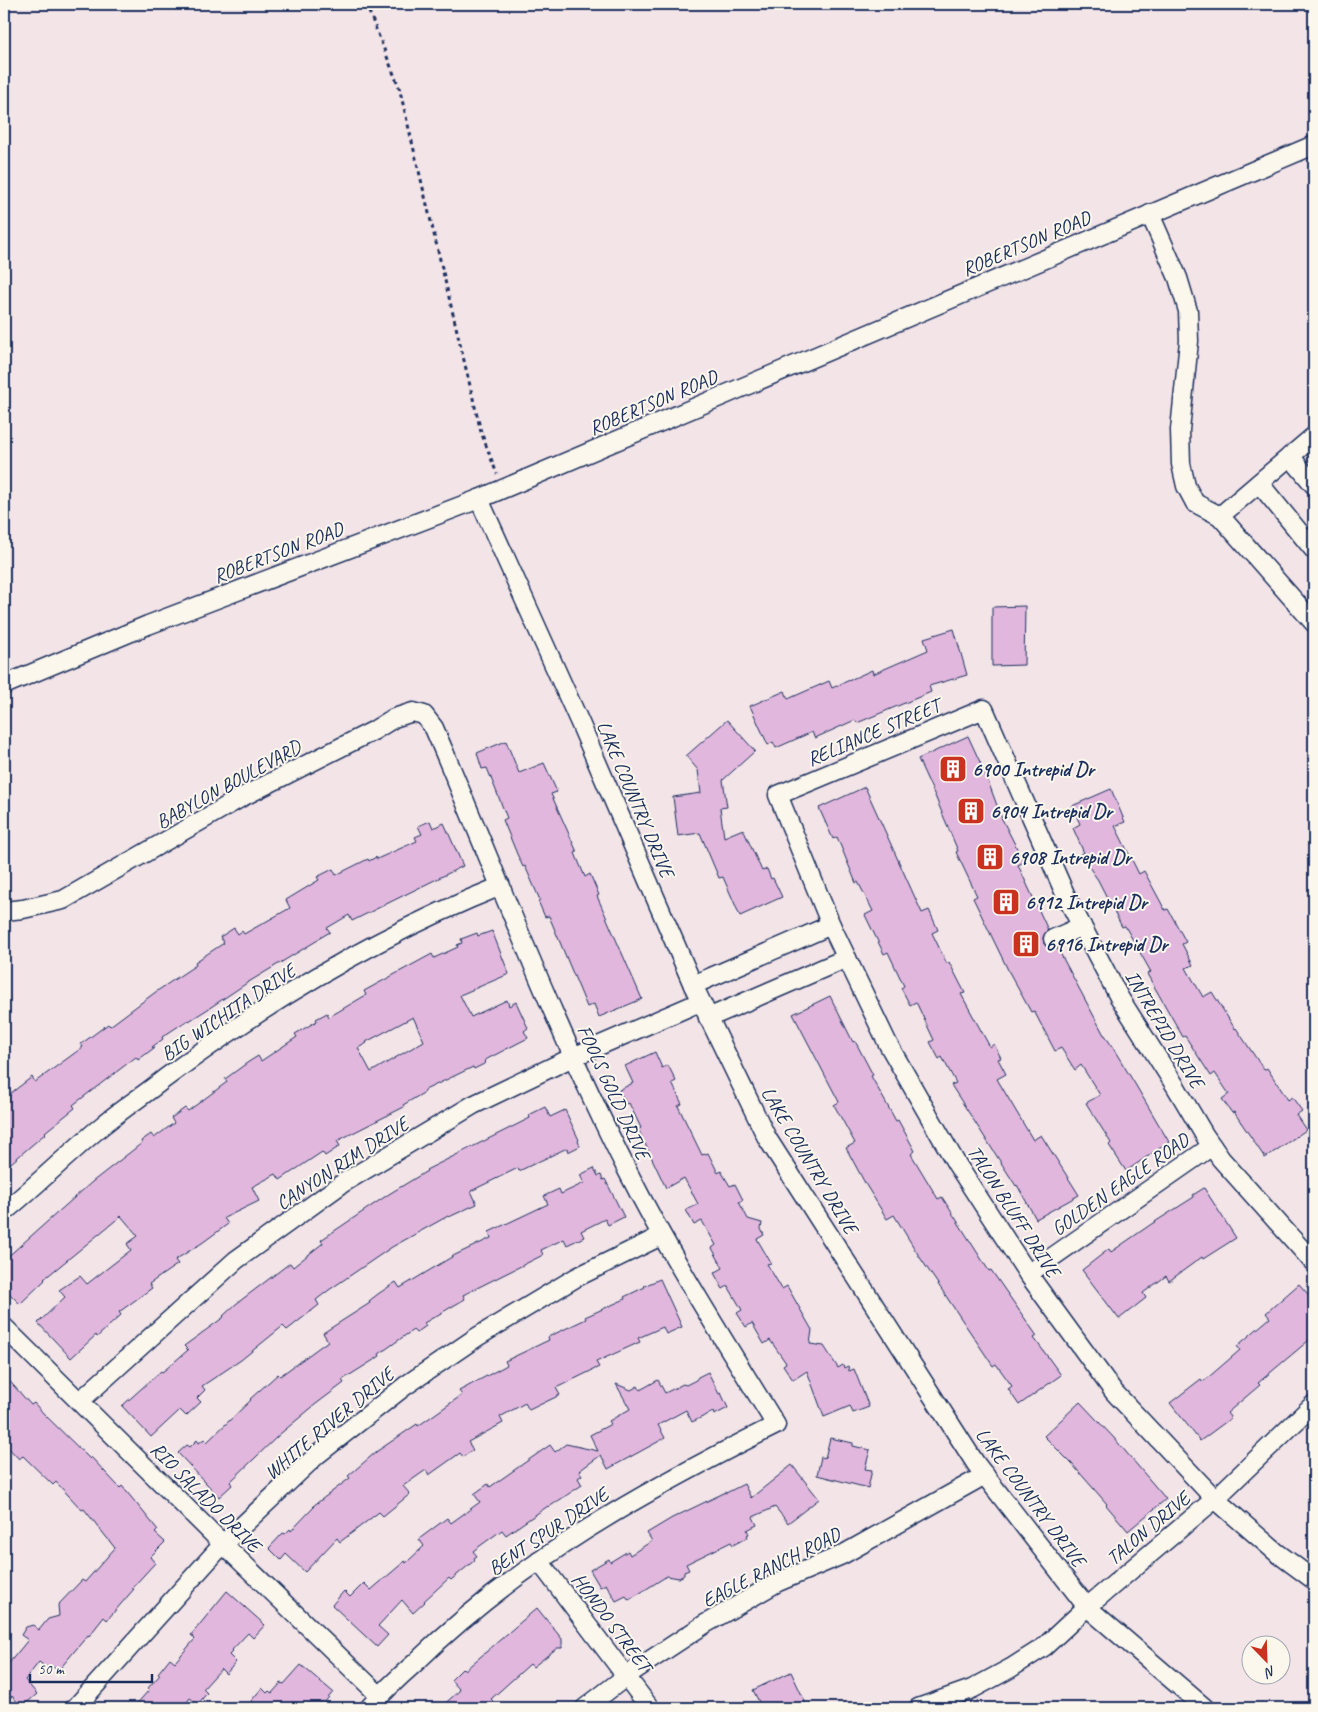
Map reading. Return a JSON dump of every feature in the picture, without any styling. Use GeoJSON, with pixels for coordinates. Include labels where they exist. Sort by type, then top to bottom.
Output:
{"type":"FeatureCollection","features":[{"type":"Feature","properties":{"kind":"street","name":"ROBERTSON ROAD"},"geometry":{"type":"LineString","coordinates":[[4,685],[148,625],[479,499],[1314,146]]}},
{"type":"Feature","properties":{"kind":"street"},"geometry":{"type":"LineString","coordinates":[[1150,214],[1178,278],[1188,311],[1189,341],[1180,430],[1181,464],[1186,486],[1194,503],[1220,516],[1314,623]]}},
{"type":"Feature","properties":{"kind":"street"},"geometry":{"type":"LineString","coordinates":[[1220,516],[1314,436]]}},
{"type":"Feature","properties":{"kind":"street"},"geometry":{"type":"LineString","coordinates":[[1290,456],[1314,485]]}},
{"type":"Feature","properties":{"kind":"street"},"geometry":{"type":"LineString","coordinates":[[1259,483],[1314,550]]}},
{"type":"Feature","properties":{"kind":"street","name":"LAKE COUNTRY DRIVE"},"geometry":{"type":"LineString","coordinates":[[479,499],[580,722],[704,1010],[767,1138],[976,1464],[1087,1607],[1205,1708]]}},
{"type":"Feature","properties":{"kind":"street","name":"RELIANCE STREET"},"geometry":{"type":"LineString","coordinates":[[778,795],[984,709]]}},
{"type":"Feature","properties":{"kind":"street","name":"INTREPID DRIVE"},"geometry":{"type":"LineString","coordinates":[[984,709],[1066,896],[1119,997],[1221,1159],[1314,1263]]}},
{"type":"Feature","properties":{"kind":"street","name":"BABYLON BOULEVARD"},"geometry":{"type":"LineString","coordinates":[[4,910],[23,909],[63,900],[244,796],[373,731],[394,718],[413,712],[424,715],[434,728],[448,761]]}},
{"type":"Feature","properties":{"kind":"street","name":"FOOLS GOLD DRIVE"},"geometry":{"type":"LineString","coordinates":[[448,761],[573,1057],[623,1162],[661,1236],[776,1425]]}},
{"type":"Feature","properties":{"kind":"street","name":"TALON BLUFF DRIVE"},"geometry":{"type":"LineString","coordinates":[[778,795],[831,925],[888,1044],[956,1163],[1028,1274],[1114,1392],[1215,1499],[1276,1552],[1314,1580]]}},
{"type":"Feature","properties":{"kind":"street","name":"BIG WICHITA DRIVE"},"geometry":{"type":"LineString","coordinates":[[4,1212],[104,1124],[204,1050],[271,1005],[377,943],[458,903],[501,886]]}},
{"type":"Feature","properties":{"kind":"street"},"geometry":{"type":"LineString","coordinates":[[693,985],[831,925]]}},
{"type":"Feature","properties":{"kind":"street"},"geometry":{"type":"LineString","coordinates":[[1053,940],[1082,926]]}},
{"type":"Feature","properties":{"kind":"street","name":"CANYON RIM DRIVE"},"geometry":{"type":"LineString","coordinates":[[80,1402],[236,1260],[343,1183],[473,1106],[573,1057],[666,1018],[704,1010],[847,958]]}},
{"type":"Feature","properties":{"kind":"street","name":"GOLDEN EAGLE ROAD"},"geometry":{"type":"LineString","coordinates":[[1028,1274],[1212,1146]]}},
{"type":"Feature","properties":{"kind":"street","name":"WHITE RIVER DRIVE"},"geometry":{"type":"LineString","coordinates":[[75,1708],[223,1544],[317,1455],[404,1386],[477,1337],[569,1282],[661,1236]]}},
{"type":"Feature","properties":{"kind":"street","name":"RIO SALADO DRIVE"},"geometry":{"type":"LineString","coordinates":[[4,1327],[223,1544],[375,1702]]}},
{"type":"Feature","properties":{"kind":"street","name":"TALON DRIVE"},"geometry":{"type":"LineString","coordinates":[[918,1708],[972,1689],[1044,1648],[1087,1607],[1215,1499],[1314,1404]]}},
{"type":"Feature","properties":{"kind":"street","name":"BENT SPUR DRIVE"},"geometry":{"type":"LineString","coordinates":[[375,1702],[440,1638],[484,1601],[539,1561],[603,1518],[715,1456],[776,1425]]}},
{"type":"Feature","properties":{"kind":"street","name":"EAGLE RANCH ROAD"},"geometry":{"type":"LineString","coordinates":[[585,1708],[626,1676],[705,1624],[778,1582],[842,1555],[985,1475]]}},
{"type":"Feature","properties":{"kind":"street","name":"HONDO STREET"},"geometry":{"type":"LineString","coordinates":[[539,1561],[650,1708]]}},
{"type":"Feature","properties":{"kind":"path"},"geometry":{"type":"LineString","coordinates":[[366,4],[398,87],[481,432],[502,489]]}},
{"type":"Feature","properties":{"kind":"building"},"geometry":{"type":"Polygon","coordinates":[[[1025,606],[1024,665],[992,666],[992,607],[1025,606]]]}},
{"type":"Feature","properties":{"kind":"building"},"geometry":{"type":"Polygon","coordinates":[[[954,629],[967,675],[929,686],[931,692],[857,723],[855,720],[815,738],[812,732],[776,748],[773,742],[768,745],[750,706],[785,691],[788,699],[829,681],[832,688],[872,670],[873,674],[928,650],[924,638],[954,629]]]}},
{"type":"Feature","properties":{"kind":"building"},"geometry":{"type":"Polygon","coordinates":[[[727,720],[755,751],[723,780],[727,807],[720,808],[724,837],[743,829],[762,871],[767,869],[782,897],[740,916],[723,877],[719,878],[700,833],[678,836],[673,797],[701,793],[698,770],[686,756],[727,720]]]}},
{"type":"Feature","properties":{"kind":"building"},"geometry":{"type":"Polygon","coordinates":[[[968,736],[985,773],[1002,819],[1024,862],[1018,865],[1048,930],[1043,937],[1044,944],[1051,949],[1058,949],[1104,1035],[1169,1142],[1126,1171],[1086,1103],[1100,1095],[1081,1065],[1075,1070],[1061,1048],[1055,1051],[1034,1011],[1031,1012],[1009,972],[973,898],[977,896],[956,852],[958,851],[918,759],[968,736]]]}},
{"type":"Feature","properties":{"kind":"building"},"geometry":{"type":"Polygon","coordinates":[[[506,741],[519,773],[544,763],[557,792],[551,794],[577,852],[575,853],[585,877],[590,874],[599,895],[597,896],[642,999],[599,1017],[594,1004],[587,1007],[549,916],[545,917],[538,901],[540,900],[525,866],[523,867],[517,854],[503,820],[507,818],[487,768],[482,769],[477,753],[506,741]]]}},
{"type":"Feature","properties":{"kind":"building"},"geometry":{"type":"Polygon","coordinates":[[[865,787],[922,913],[929,910],[938,930],[932,933],[947,964],[949,962],[965,993],[961,994],[990,1047],[994,1044],[1001,1058],[998,1059],[1006,1074],[997,1079],[1033,1140],[1041,1135],[1079,1195],[1036,1219],[1017,1185],[951,1085],[956,1083],[942,1057],[939,1059],[930,1042],[934,1040],[916,1002],[910,1005],[901,988],[904,986],[888,952],[884,954],[865,915],[873,911],[858,882],[856,883],[837,837],[833,839],[819,808],[865,787]]]}},
{"type":"Feature","properties":{"kind":"building"},"geometry":{"type":"Polygon","coordinates":[[[1111,789],[1125,822],[1115,826],[1139,874],[1144,871],[1165,910],[1168,909],[1186,942],[1182,944],[1193,965],[1186,968],[1203,997],[1212,992],[1264,1070],[1267,1068],[1288,1100],[1292,1097],[1302,1111],[1296,1115],[1306,1130],[1265,1158],[1234,1112],[1232,1113],[1222,1099],[1229,1094],[1215,1073],[1211,1076],[1185,1036],[1183,1037],[1147,974],[1151,972],[1125,926],[1122,927],[1098,880],[1080,854],[1084,853],[1073,828],[1080,824],[1072,806],[1111,789]]]}},
{"type":"Feature","properties":{"kind":"building"},"geometry":{"type":"Polygon","coordinates":[[[430,821],[433,828],[444,823],[463,866],[352,921],[349,915],[327,928],[330,932],[318,940],[162,1037],[163,1039],[152,1047],[154,1048],[138,1060],[136,1057],[73,1105],[75,1108],[4,1169],[4,1099],[7,1096],[32,1077],[35,1082],[83,1047],[81,1044],[108,1024],[110,1026],[196,965],[195,962],[224,943],[220,937],[234,928],[238,934],[242,931],[244,934],[290,908],[286,900],[319,880],[317,877],[333,869],[336,875],[368,859],[369,861],[376,857],[377,859],[417,841],[415,837],[422,834],[418,826],[430,821]]]}},
{"type":"Feature","properties":{"kind":"building"},"geometry":{"type":"Polygon","coordinates":[[[492,931],[509,974],[460,995],[471,1017],[507,1000],[509,1006],[516,1002],[528,1028],[524,1031],[528,1038],[484,1061],[486,1063],[474,1069],[473,1067],[425,1090],[425,1092],[403,1105],[404,1107],[337,1141],[340,1146],[325,1156],[322,1152],[280,1180],[276,1174],[252,1187],[259,1201],[224,1218],[228,1224],[175,1260],[178,1264],[149,1284],[152,1288],[119,1312],[121,1315],[71,1358],[38,1323],[65,1297],[59,1290],[80,1276],[87,1284],[131,1250],[127,1244],[138,1236],[121,1216],[44,1279],[20,1304],[4,1288],[4,1260],[92,1182],[142,1143],[141,1141],[151,1134],[154,1138],[174,1123],[171,1118],[185,1108],[188,1111],[227,1082],[225,1079],[247,1063],[258,1056],[261,1061],[297,1037],[295,1034],[317,1021],[316,1019],[327,1013],[329,1017],[366,995],[364,991],[432,954],[434,958],[458,947],[457,945],[462,943],[461,939],[477,933],[478,936],[492,931]],[[413,1017],[358,1048],[371,1072],[424,1041],[413,1017]]]}},
{"type":"Feature","properties":{"kind":"building"},"geometry":{"type":"Polygon","coordinates":[[[830,996],[853,1042],[855,1041],[873,1075],[871,1076],[915,1151],[911,1154],[938,1199],[942,1197],[989,1271],[991,1270],[1037,1336],[1034,1338],[1061,1375],[1019,1405],[1008,1389],[1012,1386],[996,1364],[993,1366],[919,1256],[894,1215],[887,1219],[846,1148],[855,1143],[834,1105],[839,1102],[793,1014],[830,996]]]}},
{"type":"Feature","properties":{"kind":"building"},"geometry":{"type":"Polygon","coordinates":[[[655,1052],[662,1068],[668,1065],[676,1081],[672,1083],[682,1104],[678,1106],[702,1155],[708,1153],[718,1173],[721,1171],[730,1186],[735,1184],[743,1200],[739,1202],[748,1219],[762,1223],[761,1229],[764,1235],[757,1239],[771,1263],[767,1264],[782,1289],[787,1286],[812,1330],[810,1344],[824,1346],[838,1368],[843,1365],[844,1368],[848,1366],[849,1371],[854,1369],[869,1407],[853,1413],[850,1406],[824,1417],[807,1371],[793,1380],[783,1365],[786,1363],[770,1340],[764,1344],[752,1323],[746,1327],[737,1313],[742,1310],[728,1286],[723,1289],[714,1273],[723,1268],[712,1248],[716,1245],[702,1221],[694,1225],[686,1210],[698,1204],[684,1178],[666,1188],[638,1129],[641,1128],[629,1103],[626,1104],[619,1090],[633,1083],[625,1066],[655,1052]]]}},
{"type":"Feature","properties":{"kind":"building"},"geometry":{"type":"Polygon","coordinates":[[[545,1107],[550,1117],[565,1110],[580,1146],[568,1152],[567,1148],[519,1171],[518,1168],[471,1191],[477,1204],[448,1216],[392,1247],[329,1290],[316,1300],[319,1305],[287,1330],[283,1326],[241,1360],[202,1386],[205,1390],[197,1398],[201,1402],[186,1416],[180,1410],[151,1437],[122,1406],[188,1350],[184,1346],[224,1317],[236,1304],[290,1263],[293,1267],[323,1243],[321,1240],[426,1170],[530,1118],[529,1115],[545,1107]]]}},
{"type":"Feature","properties":{"kind":"building"},"geometry":{"type":"Polygon","coordinates":[[[594,1168],[598,1176],[601,1175],[603,1180],[605,1179],[624,1217],[608,1225],[605,1219],[581,1231],[584,1237],[567,1245],[564,1239],[541,1250],[543,1255],[463,1295],[465,1299],[424,1323],[426,1326],[416,1333],[413,1330],[379,1354],[380,1356],[342,1380],[344,1383],[280,1434],[230,1482],[232,1485],[219,1497],[178,1453],[187,1445],[190,1447],[197,1440],[199,1443],[204,1439],[207,1442],[278,1374],[280,1376],[328,1341],[323,1333],[370,1303],[369,1301],[378,1294],[396,1282],[400,1288],[455,1255],[491,1238],[489,1232],[548,1204],[544,1196],[559,1189],[561,1194],[584,1183],[580,1175],[594,1168]]]}},
{"type":"Feature","properties":{"kind":"building"},"geometry":{"type":"Polygon","coordinates":[[[1204,1188],[1236,1238],[1203,1259],[1202,1257],[1169,1281],[1166,1276],[1143,1293],[1146,1298],[1119,1319],[1082,1270],[1109,1249],[1111,1252],[1194,1197],[1193,1195],[1204,1188]]]}},
{"type":"Feature","properties":{"kind":"building"},"geometry":{"type":"Polygon","coordinates":[[[660,1279],[682,1327],[666,1334],[663,1327],[638,1338],[640,1342],[596,1362],[599,1367],[556,1388],[560,1395],[529,1410],[525,1403],[500,1417],[503,1423],[468,1442],[473,1450],[463,1457],[460,1453],[429,1475],[426,1470],[403,1486],[410,1494],[383,1516],[379,1512],[340,1542],[337,1538],[305,1572],[286,1554],[281,1560],[269,1548],[283,1533],[285,1534],[290,1529],[291,1531],[313,1506],[350,1478],[348,1476],[376,1452],[417,1424],[418,1426],[462,1395],[459,1391],[507,1365],[505,1361],[549,1340],[548,1337],[586,1319],[585,1317],[625,1299],[624,1297],[660,1279]]]}},
{"type":"Feature","properties":{"kind":"building"},"geometry":{"type":"Polygon","coordinates":[[[1299,1284],[1314,1301],[1314,1336],[1258,1383],[1260,1385],[1227,1413],[1231,1418],[1200,1441],[1170,1403],[1201,1379],[1203,1382],[1240,1350],[1237,1346],[1270,1318],[1266,1313],[1299,1284]]]}},
{"type":"Feature","properties":{"kind":"building"},"geometry":{"type":"Polygon","coordinates":[[[708,1372],[728,1408],[714,1415],[713,1412],[692,1422],[686,1410],[658,1425],[665,1438],[608,1469],[601,1455],[579,1471],[582,1475],[578,1478],[582,1485],[506,1535],[502,1530],[473,1551],[477,1556],[474,1558],[475,1560],[451,1580],[449,1578],[413,1613],[402,1600],[378,1626],[388,1635],[377,1647],[332,1605],[344,1591],[350,1597],[364,1583],[371,1590],[405,1561],[406,1563],[424,1546],[419,1539],[447,1518],[451,1523],[480,1502],[474,1494],[488,1484],[490,1487],[550,1445],[555,1452],[566,1444],[598,1451],[590,1435],[611,1424],[609,1421],[630,1409],[616,1384],[631,1390],[638,1386],[640,1390],[658,1380],[665,1393],[683,1384],[686,1385],[708,1372]]]}},
{"type":"Feature","properties":{"kind":"building"},"geometry":{"type":"Polygon","coordinates":[[[4,1375],[31,1405],[34,1403],[90,1459],[91,1457],[120,1488],[122,1486],[158,1530],[155,1533],[165,1542],[150,1557],[155,1563],[132,1588],[134,1589],[107,1620],[104,1617],[58,1671],[51,1665],[48,1669],[39,1662],[25,1680],[37,1694],[22,1707],[12,1696],[4,1704],[4,1669],[28,1640],[21,1635],[26,1627],[33,1625],[39,1630],[48,1619],[59,1616],[58,1605],[82,1580],[85,1582],[115,1548],[84,1509],[82,1510],[56,1482],[53,1485],[23,1456],[19,1459],[4,1443],[4,1375]]]}},
{"type":"Feature","properties":{"kind":"building"},"geometry":{"type":"Polygon","coordinates":[[[1080,1402],[1114,1438],[1166,1499],[1128,1531],[1072,1464],[1044,1436],[1080,1402]]]}},
{"type":"Feature","properties":{"kind":"building"},"geometry":{"type":"Polygon","coordinates":[[[830,1438],[853,1443],[853,1446],[870,1450],[865,1469],[872,1470],[868,1488],[817,1475],[821,1457],[825,1458],[830,1438]]]}},
{"type":"Feature","properties":{"kind":"building"},"geometry":{"type":"Polygon","coordinates":[[[792,1465],[819,1499],[788,1523],[775,1507],[753,1517],[757,1525],[747,1530],[748,1537],[733,1545],[731,1542],[686,1564],[689,1570],[684,1572],[684,1575],[679,1578],[667,1576],[629,1600],[626,1596],[616,1601],[606,1584],[600,1587],[590,1570],[609,1559],[610,1562],[628,1551],[630,1555],[652,1541],[647,1533],[672,1518],[726,1492],[744,1484],[751,1498],[792,1465]]]}},
{"type":"Feature","properties":{"kind":"building"},"geometry":{"type":"Polygon","coordinates":[[[227,1591],[265,1625],[253,1638],[248,1633],[231,1651],[229,1655],[236,1662],[226,1674],[221,1669],[203,1689],[207,1693],[198,1704],[190,1698],[182,1708],[133,1708],[149,1690],[148,1688],[160,1675],[158,1673],[170,1658],[175,1662],[195,1639],[191,1635],[227,1591]]]}},
{"type":"Feature","properties":{"kind":"building"},"geometry":{"type":"Polygon","coordinates":[[[537,1608],[562,1639],[562,1648],[557,1648],[533,1667],[530,1664],[491,1699],[500,1708],[440,1708],[460,1690],[451,1680],[537,1608]]]}},
{"type":"Feature","properties":{"kind":"building"},"geometry":{"type":"Polygon","coordinates":[[[301,1665],[333,1692],[324,1703],[322,1701],[316,1708],[260,1708],[251,1701],[262,1688],[267,1693],[269,1691],[272,1693],[281,1683],[284,1684],[301,1665]]]}},
{"type":"Feature","properties":{"kind":"building"},"geometry":{"type":"Polygon","coordinates":[[[791,1672],[808,1708],[762,1708],[753,1690],[791,1672]]]}},
{"type":"Feature","properties":{"kind":"place","name":"6900 Intrepid Dr"},"geometry":{"type":"Point","coordinates":[953,769]}},
{"type":"Feature","properties":{"kind":"place","name":"6904 Intrepid Dr"},"geometry":{"type":"Point","coordinates":[971,811]}},
{"type":"Feature","properties":{"kind":"place","name":"6908 Intrepid Dr"},"geometry":{"type":"Point","coordinates":[990,857]}},
{"type":"Feature","properties":{"kind":"place","name":"6912 Intrepid Dr"},"geometry":{"type":"Point","coordinates":[1006,902]}},
{"type":"Feature","properties":{"kind":"place","name":"6916 Intrepid Dr"},"geometry":{"type":"Point","coordinates":[1026,944]}}]}
